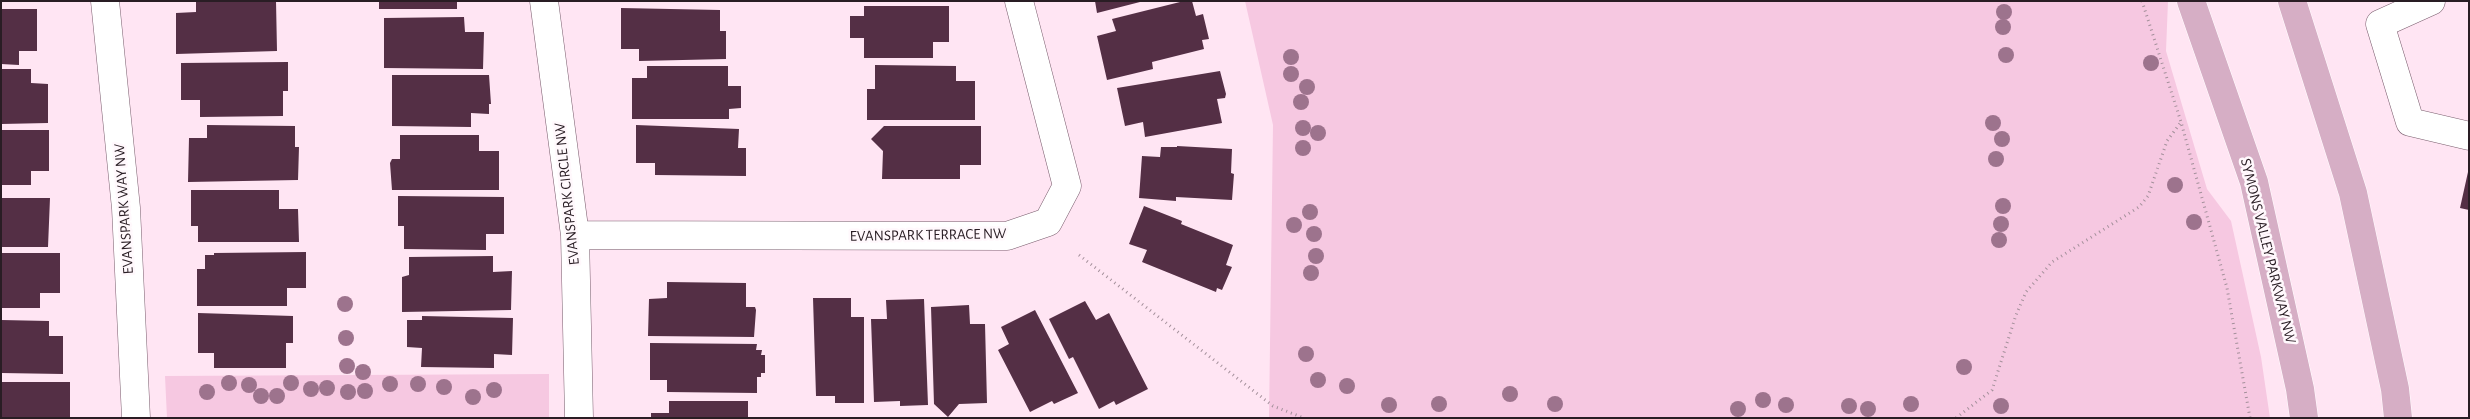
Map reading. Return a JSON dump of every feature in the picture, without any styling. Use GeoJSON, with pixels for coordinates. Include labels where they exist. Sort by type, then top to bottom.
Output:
{"type":"FeatureCollection","features":[{"type":"Feature","properties":{"kind":"main road","name":"SYMONS VALLEY PARKWAY NW"},"geometry":{"type":"LineString","coordinates":[[2191,1],[2254,182],[2300,389],[2304,418]]}},
{"type":"Feature","properties":{"kind":"main road"},"geometry":{"type":"LineString","coordinates":[[2297,8],[2353,193],[2395,389],[2398,418]]}},
{"type":"Feature","properties":{"kind":"street","name":"EVANSPARK WAY NW"},"geometry":{"type":"LineString","coordinates":[[105,1],[126,208],[136,418]]}},
{"type":"Feature","properties":{"kind":"street","name":"EVANSPARK CIRCLE NW"},"geometry":{"type":"LineString","coordinates":[[544,1],[575,235],[578,418]]}},
{"type":"Feature","properties":{"kind":"street","name":"EVANSPARK TERRACE NW"},"geometry":{"type":"LineString","coordinates":[[575,235],[1007,236],[1048,222],[1067,186],[1019,1]]}},
{"type":"Feature","properties":{"kind":"street"},"geometry":{"type":"LineString","coordinates":[[2431,1],[2380,24],[2410,122],[2469,136]]}},
{"type":"Feature","properties":{"kind":"path"},"geometry":{"type":"LineString","coordinates":[[2142,1],[2181,122],[2227,288],[2250,418]]}},
{"type":"Feature","properties":{"kind":"path"},"geometry":{"type":"LineString","coordinates":[[1956,418],[1992,390],[2016,315],[2026,292],[2052,262],[2139,207],[2148,196],[2167,140],[2181,122]]}},
{"type":"Feature","properties":{"kind":"path"},"geometry":{"type":"LineString","coordinates":[[1079,255],[1246,387],[1273,406],[1304,418]]}},
{"type":"Feature","properties":{"kind":"shaded area"},"geometry":{"type":"Polygon","coordinates":[[[1245,1],[2168,1],[2166,51],[2207,189],[2231,221],[2261,357],[2270,418],[1269,418],[1273,125],[1245,1]]]}},
{"type":"Feature","properties":{"kind":"shaded area"},"geometry":{"type":"Polygon","coordinates":[[[549,374],[549,418],[167,418],[165,376],[549,374]]]}},
{"type":"Feature","properties":{"kind":"building"},"geometry":{"type":"Polygon","coordinates":[[[196,1],[276,1],[277,51],[176,54],[176,13],[196,12],[196,1]]]}},
{"type":"Feature","properties":{"kind":"building"},"geometry":{"type":"Polygon","coordinates":[[[379,1],[457,1],[457,9],[379,9],[379,1]]]}},
{"type":"Feature","properties":{"kind":"building"},"geometry":{"type":"Polygon","coordinates":[[[1095,1],[1140,1],[1140,2],[1097,13],[1095,1]]]}},
{"type":"Feature","properties":{"kind":"building"},"geometry":{"type":"Polygon","coordinates":[[[1184,1],[1192,1],[1196,16],[1203,14],[1209,39],[1202,40],[1204,49],[1152,62],[1153,69],[1107,80],[1097,36],[1116,31],[1112,19],[1184,1]]]}},
{"type":"Feature","properties":{"kind":"building"},"geometry":{"type":"Polygon","coordinates":[[[864,6],[949,6],[949,42],[933,42],[933,58],[864,58],[864,38],[850,38],[850,16],[864,16],[864,6]]]}},
{"type":"Feature","properties":{"kind":"building"},"geometry":{"type":"Polygon","coordinates":[[[621,8],[720,10],[720,31],[726,31],[726,59],[639,61],[639,49],[621,49],[621,8]]]}},
{"type":"Feature","properties":{"kind":"building"},"geometry":{"type":"Polygon","coordinates":[[[1,9],[37,9],[37,51],[19,51],[19,65],[1,64],[1,9]]]}},
{"type":"Feature","properties":{"kind":"building"},"geometry":{"type":"Polygon","coordinates":[[[464,17],[465,32],[484,32],[483,69],[384,68],[384,18],[464,17]]]}},
{"type":"Feature","properties":{"kind":"building"},"geometry":{"type":"Polygon","coordinates":[[[288,62],[288,91],[283,91],[283,116],[200,117],[200,100],[181,100],[181,63],[288,62]]]}},
{"type":"Feature","properties":{"kind":"building"},"geometry":{"type":"Polygon","coordinates":[[[875,65],[956,66],[956,81],[975,81],[975,120],[867,120],[867,89],[875,89],[875,65]]]}},
{"type":"Feature","properties":{"kind":"building"},"geometry":{"type":"Polygon","coordinates":[[[647,66],[728,66],[728,86],[741,86],[741,108],[729,109],[729,119],[632,119],[632,78],[647,78],[647,66]]]}},
{"type":"Feature","properties":{"kind":"building"},"geometry":{"type":"Polygon","coordinates":[[[1,69],[31,69],[31,83],[48,84],[48,123],[1,124],[1,69]]]}},
{"type":"Feature","properties":{"kind":"building"},"geometry":{"type":"Polygon","coordinates":[[[1220,71],[1226,94],[1225,98],[1217,99],[1222,123],[1145,137],[1143,122],[1125,126],[1117,88],[1220,71]]]}},
{"type":"Feature","properties":{"kind":"building"},"geometry":{"type":"Polygon","coordinates":[[[392,75],[489,75],[491,104],[489,104],[489,114],[471,113],[471,127],[392,126],[392,75]]]}},
{"type":"Feature","properties":{"kind":"building"},"geometry":{"type":"Polygon","coordinates":[[[207,125],[295,126],[295,147],[299,147],[298,180],[188,182],[189,138],[207,138],[207,125]]]}},
{"type":"Feature","properties":{"kind":"building"},"geometry":{"type":"Polygon","coordinates":[[[636,125],[739,129],[738,148],[746,148],[746,176],[655,175],[655,163],[636,163],[636,125]]]}},
{"type":"Feature","properties":{"kind":"building"},"geometry":{"type":"Polygon","coordinates":[[[884,126],[981,126],[981,165],[960,165],[960,179],[882,179],[883,151],[871,139],[884,126]]]}},
{"type":"Feature","properties":{"kind":"building"},"geometry":{"type":"Polygon","coordinates":[[[1,130],[49,130],[49,171],[31,171],[31,185],[1,185],[1,130]]]}},
{"type":"Feature","properties":{"kind":"building"},"geometry":{"type":"Polygon","coordinates":[[[400,135],[479,135],[479,151],[499,151],[499,190],[392,190],[390,163],[392,159],[400,159],[400,135]]]}},
{"type":"Feature","properties":{"kind":"building"},"geometry":{"type":"Polygon","coordinates":[[[1161,147],[1232,149],[1231,173],[1234,174],[1232,200],[1176,197],[1176,201],[1139,198],[1142,156],[1160,157],[1161,147]]]}},
{"type":"Feature","properties":{"kind":"building"},"geometry":{"type":"Polygon","coordinates":[[[2469,173],[2469,210],[2460,208],[2469,173]]]}},
{"type":"Feature","properties":{"kind":"building"},"geometry":{"type":"Polygon","coordinates":[[[191,190],[279,190],[279,209],[298,209],[299,242],[198,242],[198,226],[191,226],[191,190]]]}},
{"type":"Feature","properties":{"kind":"building"},"geometry":{"type":"Polygon","coordinates":[[[398,196],[504,197],[504,234],[486,234],[486,250],[404,249],[404,226],[398,226],[398,196]]]}},
{"type":"Feature","properties":{"kind":"building"},"geometry":{"type":"Polygon","coordinates":[[[1,198],[50,198],[48,247],[1,247],[1,198]]]}},
{"type":"Feature","properties":{"kind":"building"},"geometry":{"type":"Polygon","coordinates":[[[1144,206],[1182,221],[1181,224],[1233,245],[1226,265],[1232,267],[1222,290],[1217,288],[1216,292],[1142,262],[1147,250],[1129,244],[1144,206]]]}},
{"type":"Feature","properties":{"kind":"building"},"geometry":{"type":"Polygon","coordinates":[[[306,252],[306,288],[287,288],[287,306],[197,306],[197,269],[205,269],[205,255],[214,255],[214,253],[306,252]]]}},
{"type":"Feature","properties":{"kind":"building"},"geometry":{"type":"Polygon","coordinates":[[[1,253],[60,253],[60,293],[40,293],[40,308],[1,308],[1,253]]]}},
{"type":"Feature","properties":{"kind":"building"},"geometry":{"type":"Polygon","coordinates":[[[493,256],[493,272],[512,271],[511,310],[402,312],[402,277],[409,275],[409,257],[493,256]]]}},
{"type":"Feature","properties":{"kind":"building"},"geometry":{"type":"Polygon","coordinates":[[[667,282],[746,283],[746,307],[755,307],[756,310],[754,337],[648,336],[649,299],[667,298],[667,282]]]}},
{"type":"Feature","properties":{"kind":"building"},"geometry":{"type":"Polygon","coordinates":[[[813,298],[851,298],[851,317],[864,317],[864,403],[835,403],[835,396],[816,396],[813,298]]]}},
{"type":"Feature","properties":{"kind":"building"},"geometry":{"type":"Polygon","coordinates":[[[924,299],[928,405],[900,406],[900,401],[874,402],[871,319],[887,319],[886,300],[924,299]]]}},
{"type":"Feature","properties":{"kind":"building"},"geometry":{"type":"Polygon","coordinates":[[[1085,301],[1096,320],[1109,313],[1148,389],[1116,405],[1114,401],[1099,409],[1073,357],[1069,359],[1049,319],[1085,301]]]}},
{"type":"Feature","properties":{"kind":"building"},"geometry":{"type":"Polygon","coordinates":[[[969,305],[970,324],[985,324],[987,403],[959,404],[948,417],[934,404],[931,307],[969,305]]]}},
{"type":"Feature","properties":{"kind":"building"},"geometry":{"type":"Polygon","coordinates":[[[1035,310],[1078,393],[1054,404],[1052,401],[1030,412],[998,350],[1009,344],[1001,327],[1035,310]]]}},
{"type":"Feature","properties":{"kind":"building"},"geometry":{"type":"Polygon","coordinates":[[[198,313],[293,316],[293,343],[286,343],[286,368],[214,368],[214,353],[198,353],[198,313]]]}},
{"type":"Feature","properties":{"kind":"building"},"geometry":{"type":"Polygon","coordinates":[[[422,316],[513,318],[512,355],[494,354],[494,368],[421,367],[422,348],[407,347],[407,320],[422,320],[422,316]]]}},
{"type":"Feature","properties":{"kind":"building"},"geometry":{"type":"Polygon","coordinates":[[[1,320],[49,321],[49,336],[63,336],[63,374],[1,373],[1,320]]]}},
{"type":"Feature","properties":{"kind":"building"},"geometry":{"type":"Polygon","coordinates":[[[650,343],[757,344],[756,350],[762,350],[761,355],[765,355],[765,373],[761,373],[761,377],[757,377],[757,393],[667,392],[667,380],[650,380],[650,343]]]}},
{"type":"Feature","properties":{"kind":"building"},"geometry":{"type":"Polygon","coordinates":[[[1,382],[70,382],[70,418],[1,418],[1,382]]]}},
{"type":"Feature","properties":{"kind":"building"},"geometry":{"type":"Polygon","coordinates":[[[669,401],[748,401],[748,418],[651,418],[651,413],[669,413],[669,401]]]}}]}
